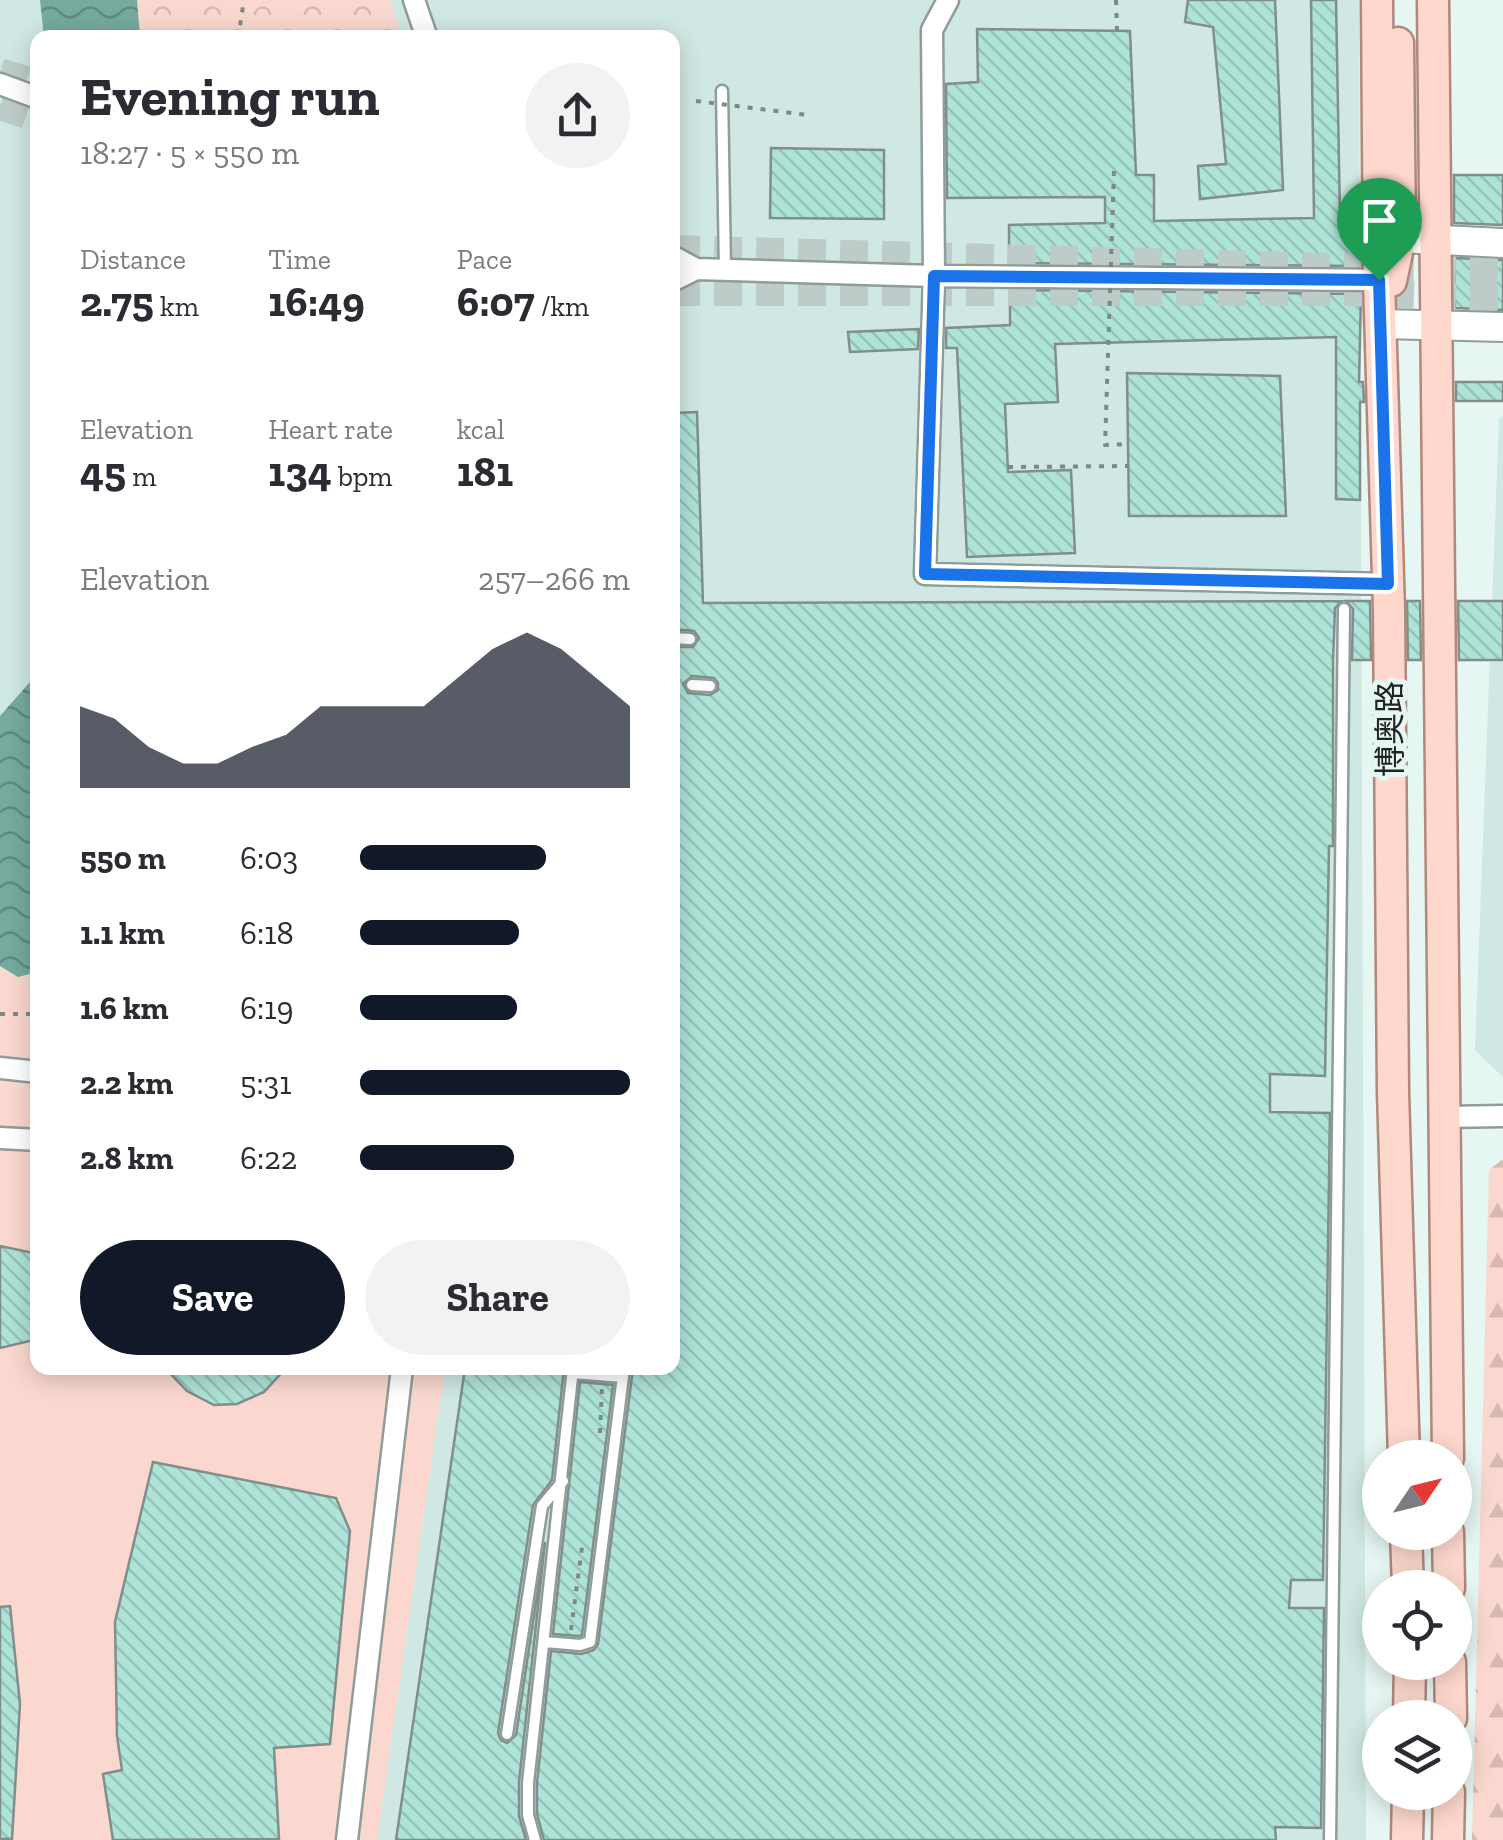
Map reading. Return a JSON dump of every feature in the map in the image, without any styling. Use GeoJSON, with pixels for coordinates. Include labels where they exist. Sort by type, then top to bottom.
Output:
{"type":"FeatureCollection","features":[{"type":"Feature","properties":{"kind":"main road","name":"博奥路"},"geometry":{"type":"LineString","coordinates":[[1377,0],[1389,238],[1379,280],[1388,584],[1392,1092],[1403,1440]]}},
{"type":"Feature","properties":{"kind":"main road"},"geometry":{"type":"LineString","coordinates":[[1398,0],[1382,324],[1503,327]]}},
{"type":"Feature","properties":{"kind":"main road","name":"博奥路"},"geometry":{"type":"LineString","coordinates":[[1433,0],[1448,1440]]}},
{"type":"Feature","properties":{"kind":"main road"},"geometry":{"type":"LineString","coordinates":[[1389,238],[1503,242]]}},
{"type":"Feature","properties":{"kind":"main road"},"geometry":{"type":"LineString","coordinates":[[1406,1840],[1407,1810]]}},
{"type":"Feature","properties":{"kind":"main road"},"geometry":{"type":"LineString","coordinates":[[1448,1840],[1449,1810]]}},
{"type":"Feature","properties":{"kind":"street"},"geometry":{"type":"LineString","coordinates":[[414,0],[424,30]]}},
{"type":"Feature","properties":{"kind":"street"},"geometry":{"type":"LineString","coordinates":[[948,0],[932,30],[934,276],[925,574],[1388,584]]}},
{"type":"Feature","properties":{"kind":"street"},"geometry":{"type":"LineString","coordinates":[[0,84],[30,95]]}},
{"type":"Feature","properties":{"kind":"street"},"geometry":{"type":"LineString","coordinates":[[680,260],[696,269],[934,276],[1379,280]]}},
{"type":"Feature","properties":{"kind":"street"},"geometry":{"type":"LineString","coordinates":[[680,277],[696,269]]}},
{"type":"Feature","properties":{"kind":"street"},"geometry":{"type":"LineString","coordinates":[[0,1068],[30,1071]]}},
{"type":"Feature","properties":{"kind":"street"},"geometry":{"type":"LineString","coordinates":[[1446,1117],[1503,1116]]}},
{"type":"Feature","properties":{"kind":"street"},"geometry":{"type":"LineString","coordinates":[[0,1138],[30,1140]]}},
{"type":"Feature","properties":{"kind":"street"},"geometry":{"type":"LineString","coordinates":[[348,1840],[401,1375]]}},
{"type":"Feature","properties":{"kind":"lane"},"geometry":{"type":"LineString","coordinates":[[722,91],[724,270]]}},
{"type":"Feature","properties":{"kind":"lane"},"geometry":{"type":"LineString","coordinates":[[1330,1840],[1344,609]]}},
{"type":"Feature","properties":{"kind":"lane"},"geometry":{"type":"LineString","coordinates":[[680,638],[690,639]]}},
{"type":"Feature","properties":{"kind":"lane"},"geometry":{"type":"LineString","coordinates":[[692,685],[710,686]]}},
{"type":"Feature","properties":{"kind":"lane"},"geometry":{"type":"LineString","coordinates":[[535,1840],[528,1815],[528,1783],[573,1375]]}},
{"type":"Feature","properties":{"kind":"lane"},"geometry":{"type":"LineString","coordinates":[[544,1642],[590,1642],[624,1375]]}},
{"type":"Feature","properties":{"kind":"lane"},"geometry":{"type":"LineString","coordinates":[[507,1734],[542,1506],[563,1480]]}},
{"type":"Feature","properties":{"kind":"path"},"geometry":{"type":"LineString","coordinates":[[239,30],[244,0]]}},
{"type":"Feature","properties":{"kind":"path"},"geometry":{"type":"LineString","coordinates":[[1116,0],[1117,32]]}},
{"type":"Feature","properties":{"kind":"path"},"geometry":{"type":"LineString","coordinates":[[696,101],[808,115]]}},
{"type":"Feature","properties":{"kind":"path"},"geometry":{"type":"LineString","coordinates":[[1114,171],[1105,445],[1128,444]]}},
{"type":"Feature","properties":{"kind":"path"},"geometry":{"type":"LineString","coordinates":[[1008,467],[1128,466]]}},
{"type":"Feature","properties":{"kind":"path"},"geometry":{"type":"LineString","coordinates":[[0,1014],[30,1014]]}},
{"type":"Feature","properties":{"kind":"path"},"geometry":{"type":"LineString","coordinates":[[600,1441],[602,1375]]}},
{"type":"Feature","properties":{"kind":"path"},"geometry":{"type":"LineString","coordinates":[[569,1644],[582,1547]]}},
{"type":"Feature","properties":{"kind":"shaded area"},"geometry":{"type":"Polygon","coordinates":[[[0,0],[1359,0],[1365,1570],[1362,1680],[1365,1680],[1365,1700],[1362,1700],[1362,1810],[1366,1810],[1366,1840],[0,1840],[0,0]]]}},
{"type":"Feature","properties":{"kind":"shaded area"},"geometry":{"type":"Polygon","coordinates":[[[1503,416],[1503,1077],[1475,1050],[1499,419],[1503,416]]]}},
{"type":"Feature","properties":{"kind":"green space"},"geometry":{"type":"Polygon","coordinates":[[[137,0],[390,0],[400,30],[139,30],[137,0]]]}},
{"type":"Feature","properties":{"kind":"green space"},"geometry":{"type":"Polygon","coordinates":[[[0,967],[18,977],[30,974],[30,1375],[444,1375],[377,1840],[0,1840],[0,967]]]}},
{"type":"Feature","properties":{"kind":"green space"},"geometry":{"type":"Polygon","coordinates":[[[1503,1159],[1503,1840],[1472,1840],[1489,1170],[1503,1159]]]}},
{"type":"Feature","properties":{"kind":"water"},"geometry":{"type":"Polygon","coordinates":[[[40,0],[137,0],[139,30],[43,30],[40,0]]]}},
{"type":"Feature","properties":{"kind":"water"},"geometry":{"type":"Polygon","coordinates":[[[30,682],[30,974],[18,977],[0,966],[0,716],[30,682]]]}},
{"type":"Feature","properties":{"kind":"building"},"geometry":{"type":"Polygon","coordinates":[[[1188,0],[1275,0],[1283,190],[1200,199],[1198,166],[1226,164],[1213,27],[1185,22],[1188,0]]]}},
{"type":"Feature","properties":{"kind":"building"},"geometry":{"type":"Polygon","coordinates":[[[1311,0],[1336,0],[1340,217],[1360,217],[1360,266],[1009,263],[1009,225],[1105,223],[1105,197],[947,198],[946,84],[978,82],[977,29],[1130,31],[1136,175],[1154,175],[1154,221],[1314,218],[1311,0]]]}},
{"type":"Feature","properties":{"kind":"building"},"geometry":{"type":"Polygon","coordinates":[[[771,148],[884,150],[884,219],[770,218],[771,148]]]}},
{"type":"Feature","properties":{"kind":"building"},"geometry":{"type":"Polygon","coordinates":[[[1454,175],[1503,175],[1503,225],[1454,223],[1454,175]]]}},
{"type":"Feature","properties":{"kind":"building"},"geometry":{"type":"Polygon","coordinates":[[[1454,258],[1503,260],[1503,310],[1455,308],[1454,258]]]}},
{"type":"Feature","properties":{"kind":"building"},"geometry":{"type":"Polygon","coordinates":[[[1010,290],[1361,294],[1359,382],[1363,382],[1364,402],[1360,402],[1360,500],[1336,499],[1336,337],[1055,344],[1058,402],[1005,404],[1008,472],[1071,470],[1075,553],[967,557],[957,348],[946,348],[946,328],[1010,325],[1010,290]]]}},
{"type":"Feature","properties":{"kind":"building"},"geometry":{"type":"Polygon","coordinates":[[[919,329],[918,349],[850,352],[848,332],[919,329]]]}},
{"type":"Feature","properties":{"kind":"building"},"geometry":{"type":"Polygon","coordinates":[[[1127,373],[1280,376],[1286,516],[1129,516],[1127,373]]]}},
{"type":"Feature","properties":{"kind":"building"},"geometry":{"type":"Polygon","coordinates":[[[1456,382],[1503,382],[1503,401],[1456,401],[1456,382]]]}},
{"type":"Feature","properties":{"kind":"building"},"geometry":{"type":"Polygon","coordinates":[[[697,412],[703,603],[1342,601],[1335,608],[1333,660],[1333,846],[1329,846],[1325,1076],[1270,1074],[1270,1112],[1330,1113],[1323,1580],[1291,1580],[1289,1608],[1324,1608],[1321,1828],[1275,1827],[1276,1840],[544,1840],[537,1814],[537,1783],[551,1651],[582,1654],[598,1644],[632,1375],[680,1375],[680,647],[693,647],[699,638],[694,631],[680,630],[680,413],[697,412]],[[692,676],[683,684],[688,693],[710,695],[718,690],[714,678],[692,676]]]}},
{"type":"Feature","properties":{"kind":"building"},"geometry":{"type":"Polygon","coordinates":[[[1346,601],[1370,601],[1371,660],[1352,660],[1353,609],[1346,601]]]}},
{"type":"Feature","properties":{"kind":"building"},"geometry":{"type":"Polygon","coordinates":[[[1407,601],[1420,601],[1421,660],[1408,660],[1407,601]]]}},
{"type":"Feature","properties":{"kind":"building"},"geometry":{"type":"Polygon","coordinates":[[[1458,601],[1503,601],[1503,660],[1459,660],[1458,601]]]}},
{"type":"Feature","properties":{"kind":"building"},"geometry":{"type":"Polygon","coordinates":[[[0,1246],[30,1252],[30,1341],[0,1348],[0,1246]]]}},
{"type":"Feature","properties":{"kind":"building"},"geometry":{"type":"Polygon","coordinates":[[[172,1375],[280,1375],[264,1392],[237,1404],[214,1405],[187,1391],[172,1375]]]}},
{"type":"Feature","properties":{"kind":"building"},"geometry":{"type":"Polygon","coordinates":[[[464,1375],[563,1375],[552,1480],[533,1505],[498,1733],[507,1743],[516,1735],[545,1542],[519,1782],[519,1816],[526,1840],[396,1840],[464,1375]]]}},
{"type":"Feature","properties":{"kind":"building"},"geometry":{"type":"Polygon","coordinates":[[[580,1382],[613,1385],[579,1636],[553,1634],[580,1382]]]}},
{"type":"Feature","properties":{"kind":"building"},"geometry":{"type":"Polygon","coordinates":[[[153,1462],[336,1498],[350,1531],[330,1744],[274,1748],[279,1839],[113,1840],[103,1774],[122,1770],[117,1736],[115,1622],[153,1462]]]}},
{"type":"Feature","properties":{"kind":"building"},"geometry":{"type":"Polygon","coordinates":[[[10,1606],[20,1704],[12,1839],[0,1839],[0,1607],[10,1606]]]}},
{"type":"Feature","properties":{"kind":"tunnel"},"geometry":{"type":"LineString","coordinates":[[0,72],[30,81]]}},
{"type":"Feature","properties":{"kind":"tunnel"},"geometry":{"type":"LineString","coordinates":[[0,106],[30,116]]}},
{"type":"Feature","properties":{"kind":"tunnel"},"geometry":{"type":"LineString","coordinates":[[680,249],[1503,272]]}},
{"type":"Feature","properties":{"kind":"tunnel"},"geometry":{"type":"LineString","coordinates":[[680,292],[1345,292],[1503,298]]}},
{"type":"Feature","properties":{"kind":"route"},"geometry":{"type":"LineString","coordinates":[[934,276],[1379,280],[1388,584],[925,574],[934,276]]}}]}
